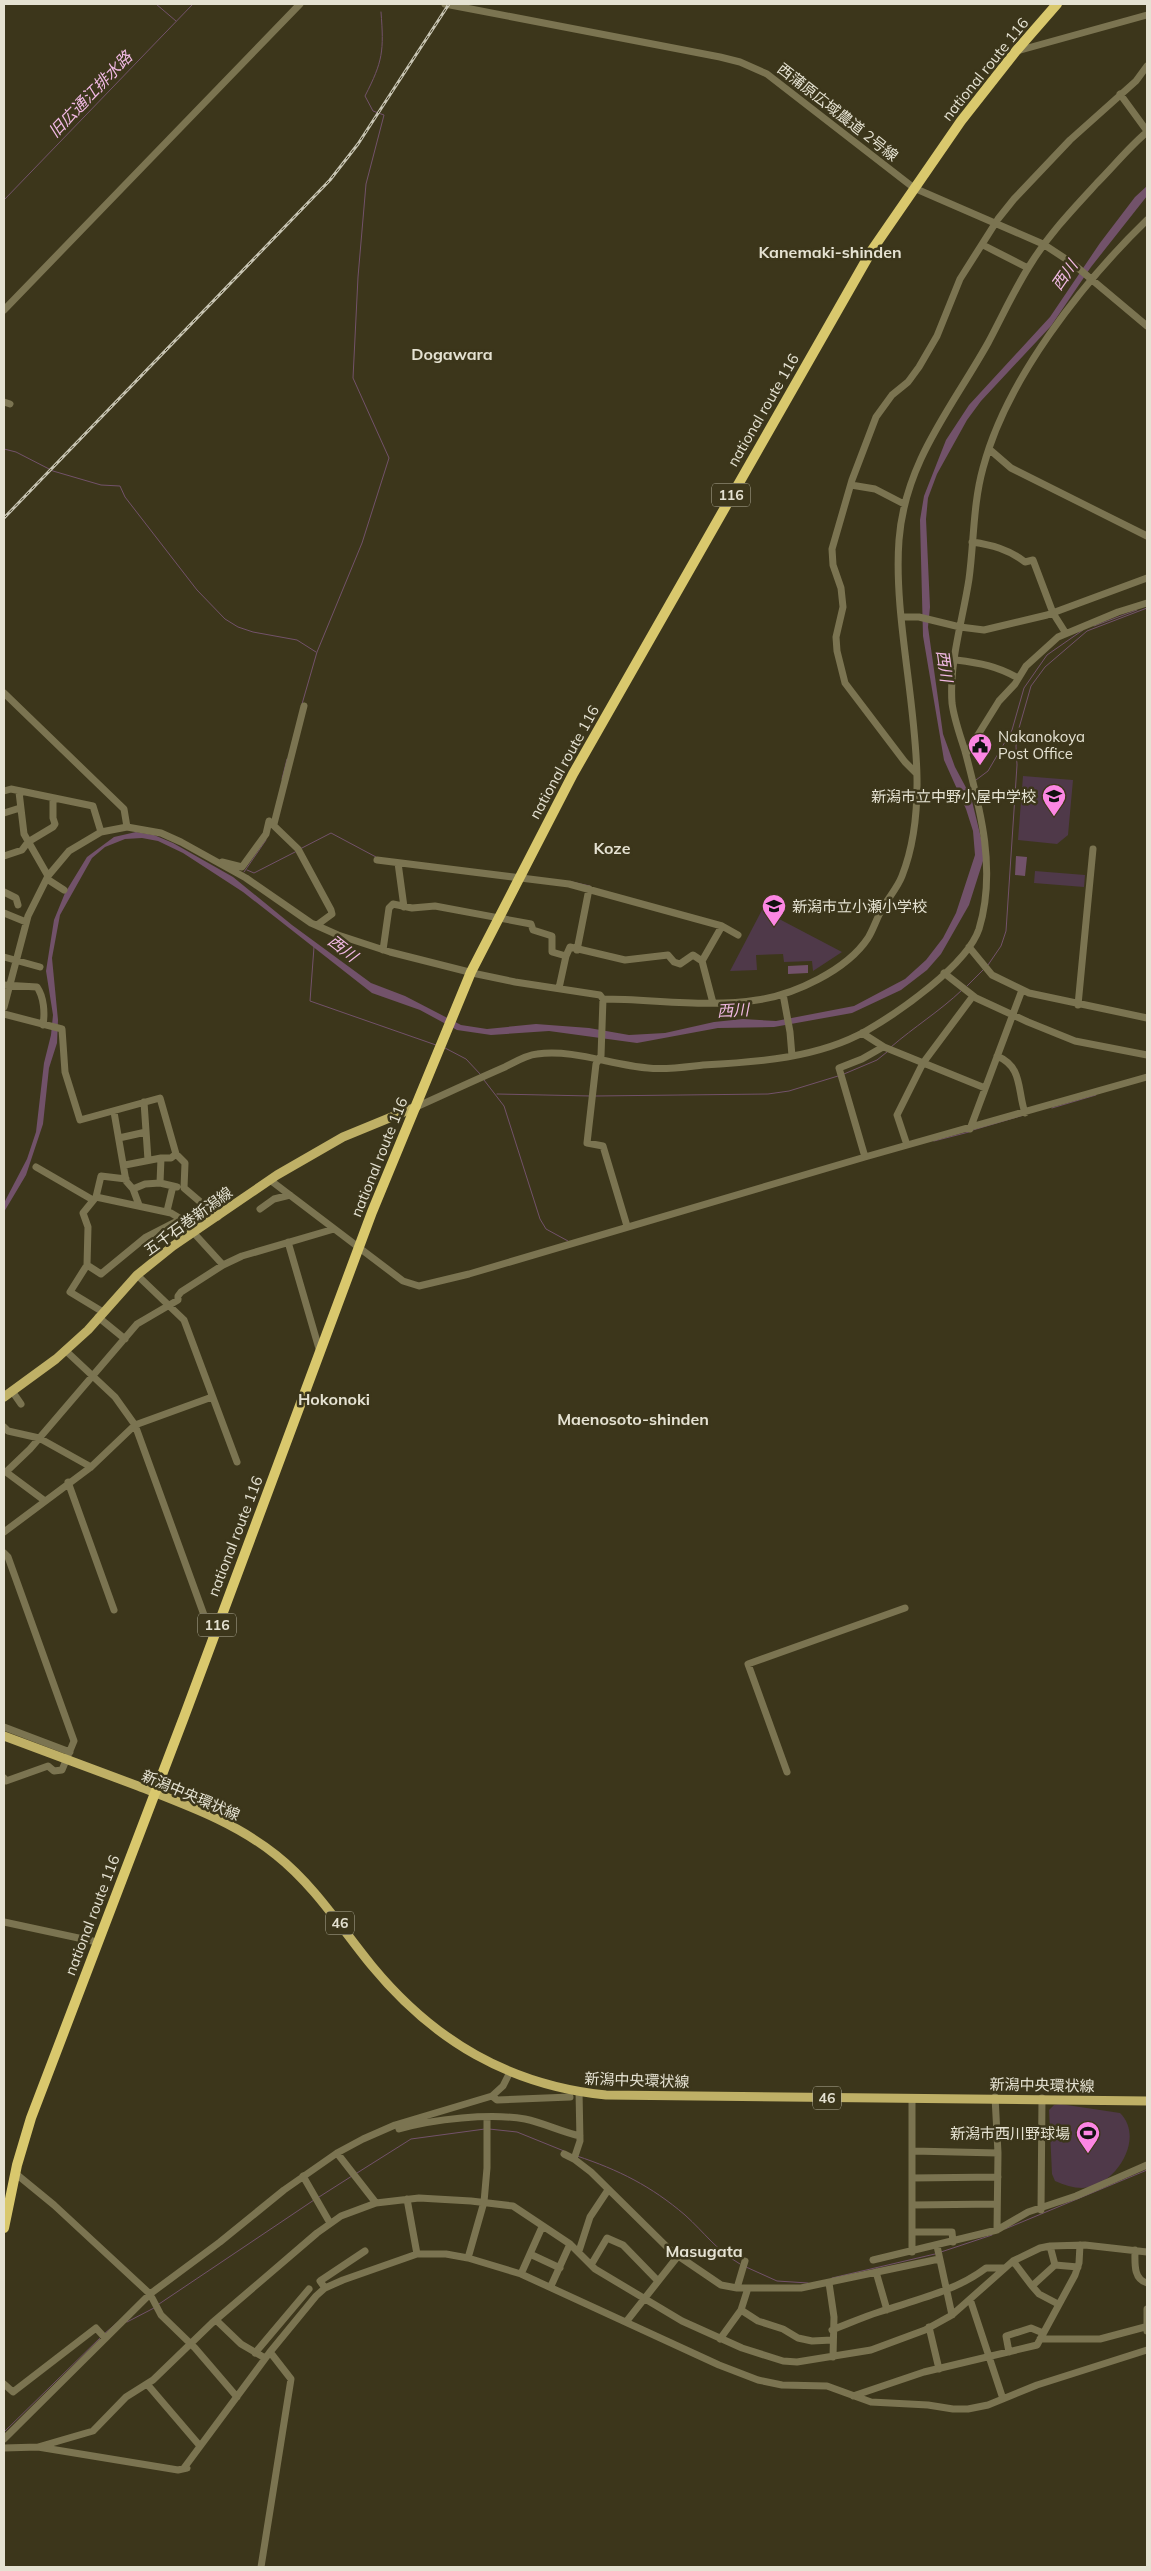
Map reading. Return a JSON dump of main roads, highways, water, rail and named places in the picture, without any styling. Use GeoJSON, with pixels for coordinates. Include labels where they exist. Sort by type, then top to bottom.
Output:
{"type":"FeatureCollection","features":[{"type":"Feature","properties":{"kind":"highway","name":"national route 116"},"geometry":{"type":"LineString","coordinates":[[4,2228],[15,2174],[31,2118],[155,1793],[372,1212],[471,972],[573,774],[872,250],[961,121],[1016,51],[1057,4]]}},
{"type":"Feature","properties":{"kind":"main road","name":"五千石巻新潟線"},"geometry":{"type":"LineString","coordinates":[[8,1394],[65,1350],[138,1275],[193,1233],[270,1180],[343,1137],[416,1107]]}},
{"type":"Feature","properties":{"kind":"main road","name":"新潟中央環状線"},"geometry":{"type":"LineString","coordinates":[[4,1736],[69,1756],[217,1818],[276,1855],[311,1888],[372,1965],[424,2019],[470,2053],[510,2072],[546,2084],[579,2092],[606,2095],[995,2097],[1147,2100]]}},
{"type":"Feature","properties":{"kind":"waterway"},"geometry":{"type":"LineString","coordinates":[[156,4],[176,21]]}},
{"type":"Feature","properties":{"kind":"waterway","name":"旧広通江排水路"},"geometry":{"type":"LineString","coordinates":[[4,200],[193,4]]}},
{"type":"Feature","properties":{"kind":"waterway"},"geometry":{"type":"LineString","coordinates":[[302,704],[317,652],[362,543],[389,458],[353,378],[358,277],[366,184],[384,115],[373,111],[365,96],[376,74],[381,56],[381,12]]}},
{"type":"Feature","properties":{"kind":"waterway"},"geometry":{"type":"LineString","coordinates":[[4,449],[16,452],[53,471],[101,485],[120,486],[125,497],[197,590],[225,619],[238,627],[253,632],[297,640],[316,652]]}},
{"type":"Feature","properties":{"kind":"waterway"},"geometry":{"type":"LineString","coordinates":[[988,965],[1001,946],[1006,931],[1017,765],[1016,746],[1031,686],[1045,667],[1087,631],[1147,608]]}},
{"type":"Feature","properties":{"kind":"waterway"},"geometry":{"type":"LineString","coordinates":[[1094,626],[1137,610]]}},
{"type":"Feature","properties":{"kind":"waterway"},"geometry":{"type":"LineString","coordinates":[[976,780],[988,771],[1012,730],[1024,688],[1047,655],[1083,630]]}},
{"type":"Feature","properties":{"kind":"waterway"},"geometry":{"type":"LineString","coordinates":[[282,779],[287,759]]}},
{"type":"Feature","properties":{"kind":"waterway"},"geometry":{"type":"LineString","coordinates":[[300,849],[331,833],[376,857]]}},
{"type":"Feature","properties":{"kind":"waterway"},"geometry":{"type":"LineString","coordinates":[[244,872],[266,840]]}},
{"type":"Feature","properties":{"kind":"waterway"},"geometry":{"type":"LineString","coordinates":[[247,870],[254,873],[297,851]]}},
{"type":"Feature","properties":{"kind":"waterway"},"geometry":{"type":"LineString","coordinates":[[572,882],[590,886]]}},
{"type":"Feature","properties":{"kind":"waterway"},"geometry":{"type":"LineString","coordinates":[[314,947],[310,1001],[436,1045]]}},
{"type":"Feature","properties":{"kind":"waterway"},"geometry":{"type":"LineString","coordinates":[[967,986],[984,969]]}},
{"type":"Feature","properties":{"kind":"waterway"},"geometry":{"type":"LineString","coordinates":[[891,1047],[962,990]]}},
{"type":"Feature","properties":{"kind":"waterway"},"geometry":{"type":"LineString","coordinates":[[445,1048],[466,1059],[481,1075]]}},
{"type":"Feature","properties":{"kind":"waterway"},"geometry":{"type":"LineString","coordinates":[[844,1074],[877,1060],[887,1052]]}},
{"type":"Feature","properties":{"kind":"waterway"},"geometry":{"type":"LineString","coordinates":[[595,1096],[768,1094],[789,1091],[838,1076]]}},
{"type":"Feature","properties":{"kind":"waterway"},"geometry":{"type":"LineString","coordinates":[[484,1080],[504,1106],[540,1219],[546,1229],[568,1241]]}},
{"type":"Feature","properties":{"kind":"waterway"},"geometry":{"type":"LineString","coordinates":[[497,1094],[591,1096]]}},
{"type":"Feature","properties":{"kind":"waterway"},"geometry":{"type":"LineString","coordinates":[[1052,1108],[1096,1095]]}},
{"type":"Feature","properties":{"kind":"waterway"},"geometry":{"type":"LineString","coordinates":[[973,1130],[1024,1115]]}},
{"type":"Feature","properties":{"kind":"waterway"},"geometry":{"type":"LineString","coordinates":[[934,1141],[969,1132]]}},
{"type":"Feature","properties":{"kind":"waterway"},"geometry":{"type":"LineString","coordinates":[[357,2173],[411,2139],[485,2129]]}},
{"type":"Feature","properties":{"kind":"waterway"},"geometry":{"type":"LineString","coordinates":[[489,2129],[517,2132],[564,2151]]}},
{"type":"Feature","properties":{"kind":"waterway"},"geometry":{"type":"LineString","coordinates":[[577,2156],[621,2173],[647,2187],[685,2215],[724,2253],[740,2264]]}},
{"type":"Feature","properties":{"kind":"waterway"},"geometry":{"type":"LineString","coordinates":[[1005,2229],[1147,2170]]}},
{"type":"Feature","properties":{"kind":"waterway"},"geometry":{"type":"LineString","coordinates":[[319,2197],[352,2176]]}},
{"type":"Feature","properties":{"kind":"waterway"},"geometry":{"type":"LineString","coordinates":[[159,2304],[314,2200]]}},
{"type":"Feature","properties":{"kind":"waterway"},"geometry":{"type":"LineString","coordinates":[[941,2252],[992,2235]]}},
{"type":"Feature","properties":{"kind":"waterway"},"geometry":{"type":"LineString","coordinates":[[832,2278],[935,2254]]}},
{"type":"Feature","properties":{"kind":"waterway"},"geometry":{"type":"LineString","coordinates":[[746,2267],[777,2281],[808,2283]]}},
{"type":"Feature","properties":{"kind":"waterway"},"geometry":{"type":"LineString","coordinates":[[127,2322],[154,2308]]}},
{"type":"Feature","properties":{"kind":"waterway"},"geometry":{"type":"LineString","coordinates":[[104,2334],[118,2322]]}},
{"type":"Feature","properties":{"kind":"waterway"},"geometry":{"type":"LineString","coordinates":[[4,2432],[101,2337]]}},
{"type":"Feature","properties":{"kind":"railway"},"geometry":{"type":"LineString","coordinates":[[4,518],[330,180],[358,144],[449,4]]}},
{"type":"Feature","properties":{"kind":"place","name":"Nakanokoya Post Office"},"geometry":{"type":"Point","coordinates":[980,766]}},
{"type":"Feature","properties":{"kind":"place","name":"新潟市立中野小屋中学校"},"geometry":{"type":"Point","coordinates":[1054,817]}},
{"type":"Feature","properties":{"kind":"place","name":"新潟市立小瀬小学校"},"geometry":{"type":"Point","coordinates":[774,927]}},
{"type":"Feature","properties":{"kind":"place","name":"新潟市西川野球場"},"geometry":{"type":"Point","coordinates":[1088,2154]}},
{"type":"Feature","properties":{"kind":"district","name":"Kanemaki-shinden"},"geometry":{"type":"Point","coordinates":[830,252]}},
{"type":"Feature","properties":{"kind":"district","name":"Dogawara"},"geometry":{"type":"Point","coordinates":[452,354]}},
{"type":"Feature","properties":{"kind":"district","name":"Koze"},"geometry":{"type":"Point","coordinates":[612,848]}},
{"type":"Feature","properties":{"kind":"district","name":"Hokonoki"},"geometry":{"type":"Point","coordinates":[334,1399]}},
{"type":"Feature","properties":{"kind":"district","name":"Maenosoto-shinden"},"geometry":{"type":"Point","coordinates":[633,1419]}},
{"type":"Feature","properties":{"kind":"district","name":"Masugata"},"geometry":{"type":"Point","coordinates":[704,2251]}},
{"type":"Feature","properties":{"kind":"water label","name":"西川"},"geometry":{"type":"Point","coordinates":[1064,275]}},
{"type":"Feature","properties":{"kind":"water label","name":"西川"},"geometry":{"type":"Point","coordinates":[945,666]}},
{"type":"Feature","properties":{"kind":"water label","name":"西川"},"geometry":{"type":"Point","coordinates":[343,948]}},
{"type":"Feature","properties":{"kind":"water label","name":"西川"},"geometry":{"type":"Point","coordinates":[733,1010]}}]}
